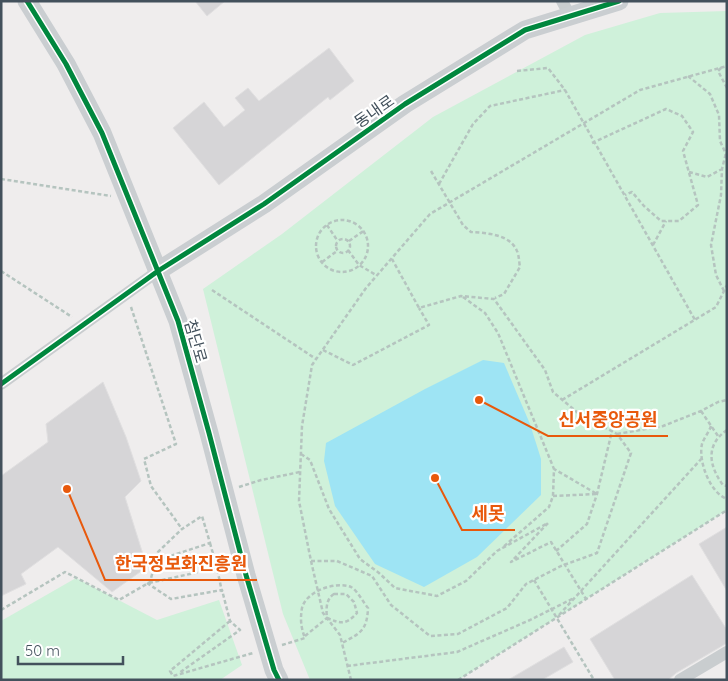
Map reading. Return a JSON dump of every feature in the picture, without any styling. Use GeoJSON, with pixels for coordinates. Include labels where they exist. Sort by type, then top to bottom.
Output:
{"type":"FeatureCollection","features":[{"type":"Feature","properties":{"kind":"street","name":"첨단로"},"geometry":{"type":"LineString","coordinates":[[27,1],[66,64],[102,133],[178,321],[246,575],[274,670],[279,680]]}},
{"type":"Feature","properties":{"kind":"street","name":"동내로"},"geometry":{"type":"LineString","coordinates":[[158,271],[264,204],[413,99],[525,30],[566,9],[619,1]]}},
{"type":"Feature","properties":{"kind":"street"},"geometry":{"type":"LineString","coordinates":[[1,384],[158,271]]}},
{"type":"Feature","properties":{"kind":"street"},"geometry":{"type":"LineString","coordinates":[[680,680],[727,652]]}},
{"type":"Feature","properties":{"kind":"path"},"geometry":{"type":"LineString","coordinates":[[351,680],[340,635],[323,613],[299,501],[302,426],[312,365],[366,288],[430,214],[640,90],[727,66]]}},
{"type":"Feature","properties":{"kind":"path"},"geometry":{"type":"LineString","coordinates":[[722,67],[718,71],[727,88]]}},
{"type":"Feature","properties":{"kind":"path"},"geometry":{"type":"LineString","coordinates":[[517,71],[548,68],[565,90],[695,320]]}},
{"type":"Feature","properties":{"kind":"path"},"geometry":{"type":"LineString","coordinates":[[688,76],[710,94],[719,115],[720,141],[726,154],[722,169],[721,195],[711,246],[716,275],[724,291]]}},
{"type":"Feature","properties":{"kind":"path"},"geometry":{"type":"LineString","coordinates":[[439,184],[473,124],[490,106],[565,90]]}},
{"type":"Feature","properties":{"kind":"path"},"geometry":{"type":"LineString","coordinates":[[592,143],[666,109],[682,116],[693,132],[683,151],[698,205],[679,220],[661,221],[632,192],[625,196]]}},
{"type":"Feature","properties":{"kind":"path"},"geometry":{"type":"LineString","coordinates":[[689,172],[707,177],[722,169]]}},
{"type":"Feature","properties":{"kind":"path"},"geometry":{"type":"LineString","coordinates":[[419,308],[461,296],[494,299],[504,294],[520,266],[517,250],[509,241],[490,233],[471,232],[463,224],[431,171]]}},
{"type":"Feature","properties":{"kind":"path"},"geometry":{"type":"LineString","coordinates":[[1,179],[129,198]]}},
{"type":"Feature","properties":{"kind":"path"},"geometry":{"type":"LineString","coordinates":[[344,220],[360,227],[365,234],[368,250],[364,259],[352,270],[336,271],[322,262],[316,246],[321,231],[327,225],[335,221],[344,220]]}},
{"type":"Feature","properties":{"kind":"path"},"geometry":{"type":"LineString","coordinates":[[653,245],[666,221]]}},
{"type":"Feature","properties":{"kind":"path"},"geometry":{"type":"LineString","coordinates":[[327,225],[338,240]]}},
{"type":"Feature","properties":{"kind":"path"},"geometry":{"type":"LineString","coordinates":[[348,241],[365,230]]}},
{"type":"Feature","properties":{"kind":"path"},"geometry":{"type":"LineString","coordinates":[[338,240],[342,238],[348,241],[350,246],[344,253],[338,251]]}},
{"type":"Feature","properties":{"kind":"path"},"geometry":{"type":"LineString","coordinates":[[338,240],[336,247],[338,251]]}},
{"type":"Feature","properties":{"kind":"path"},"geometry":{"type":"LineString","coordinates":[[348,250],[359,265],[377,276]]}},
{"type":"Feature","properties":{"kind":"path"},"geometry":{"type":"LineString","coordinates":[[322,262],[338,251]]}},
{"type":"Feature","properties":{"kind":"path"},"geometry":{"type":"LineString","coordinates":[[323,350],[353,366],[429,325],[392,259]]}},
{"type":"Feature","properties":{"kind":"path"},"geometry":{"type":"LineString","coordinates":[[1,271],[84,324]]}},
{"type":"Feature","properties":{"kind":"path"},"geometry":{"type":"LineString","coordinates":[[562,400],[716,307],[727,284]]}},
{"type":"Feature","properties":{"kind":"path"},"geometry":{"type":"LineString","coordinates":[[212,290],[316,359]]}},
{"type":"Feature","properties":{"kind":"path"},"geometry":{"type":"LineString","coordinates":[[126,294],[176,444],[144,459],[151,486],[182,529]]}},
{"type":"Feature","properties":{"kind":"path"},"geometry":{"type":"LineString","coordinates":[[301,454],[310,460],[329,509],[360,559],[395,588],[437,596],[466,581],[549,507],[553,496],[554,469],[498,333],[485,312],[461,296]]}},
{"type":"Feature","properties":{"kind":"path"},"geometry":{"type":"LineString","coordinates":[[311,561],[338,561],[372,576],[391,605],[430,636],[458,634],[507,608],[526,584],[564,565],[597,553],[631,453],[617,434],[578,413],[553,392],[545,370],[494,299]]}},
{"type":"Feature","properties":{"kind":"path"},"geometry":{"type":"LineString","coordinates":[[617,434],[663,426],[718,402],[727,400]]}},
{"type":"Feature","properties":{"kind":"path"},"geometry":{"type":"LineString","coordinates":[[701,411],[718,436]]}},
{"type":"Feature","properties":{"kind":"path"},"geometry":{"type":"LineString","coordinates":[[711,426],[702,445],[703,466],[714,489],[722,498],[727,499]]}},
{"type":"Feature","properties":{"kind":"path"},"geometry":{"type":"LineString","coordinates":[[727,430],[718,436],[711,452],[715,474],[723,485],[727,486]]}},
{"type":"Feature","properties":{"kind":"path"},"geometry":{"type":"LineString","coordinates":[[556,551],[587,524],[597,494],[612,431]]}},
{"type":"Feature","properties":{"kind":"path"},"geometry":{"type":"LineString","coordinates":[[556,618],[703,457]]}},
{"type":"Feature","properties":{"kind":"path"},"geometry":{"type":"LineString","coordinates":[[554,469],[597,494]]}},
{"type":"Feature","properties":{"kind":"path"},"geometry":{"type":"LineString","coordinates":[[224,492],[261,480],[300,472]]}},
{"type":"Feature","properties":{"kind":"path"},"geometry":{"type":"LineString","coordinates":[[553,496],[597,494]]}},
{"type":"Feature","properties":{"kind":"path"},"geometry":{"type":"LineString","coordinates":[[458,680],[727,510]]}},
{"type":"Feature","properties":{"kind":"path"},"geometry":{"type":"LineString","coordinates":[[1,610],[65,572],[119,600],[150,582],[158,552],[182,529],[202,516],[230,621],[240,630],[170,680]]}},
{"type":"Feature","properties":{"kind":"path"},"geometry":{"type":"LineString","coordinates":[[495,554],[548,523],[511,562],[551,542],[586,599]]}},
{"type":"Feature","properties":{"kind":"path"},"geometry":{"type":"LineString","coordinates":[[156,561],[210,543]]}},
{"type":"Feature","properties":{"kind":"path"},"geometry":{"type":"LineString","coordinates":[[147,583],[217,568]]}},
{"type":"Feature","properties":{"kind":"path"},"geometry":{"type":"LineString","coordinates":[[534,580],[553,608],[594,680]]}},
{"type":"Feature","properties":{"kind":"path"},"geometry":{"type":"LineString","coordinates":[[147,583],[171,599],[222,590],[223,594]]}},
{"type":"Feature","properties":{"kind":"path"},"geometry":{"type":"LineString","coordinates":[[334,594],[346,594],[354,602],[357,613],[351,620],[339,623],[327,618],[325,607],[334,594]]}},
{"type":"Feature","properties":{"kind":"path"},"geometry":{"type":"LineString","coordinates":[[348,666],[457,652],[574,598]]}},
{"type":"Feature","properties":{"kind":"path"},"geometry":{"type":"LineString","coordinates":[[305,636],[327,618]]}},
{"type":"Feature","properties":{"kind":"green space"},"geometry":{"type":"Polygon","coordinates":[[[727,11],[727,510],[458,680],[310,680],[283,614],[203,289],[282,234],[433,117],[585,35],[660,13],[727,11]]]}},
{"type":"Feature","properties":{"kind":"green space"},"geometry":{"type":"Polygon","coordinates":[[[76,578],[157,620],[219,600],[242,665],[220,680],[1,680],[1,621],[76,578]]]}},
{"type":"Feature","properties":{"kind":"water"},"geometry":{"type":"Polygon","coordinates":[[[483,360],[504,363],[530,424],[541,459],[541,495],[477,557],[424,587],[375,564],[335,506],[324,461],[326,443],[483,360]]]}},
{"type":"Feature","properties":{"kind":"building"},"geometry":{"type":"Polygon","coordinates":[[[195,1],[225,1],[207,16],[195,1]]]}},
{"type":"Feature","properties":{"kind":"building"},"geometry":{"type":"Polygon","coordinates":[[[329,48],[354,81],[330,100],[328,97],[219,185],[173,128],[204,102],[224,127],[245,110],[235,98],[248,88],[259,101],[329,48]]]}},
{"type":"Feature","properties":{"kind":"building"},"geometry":{"type":"Polygon","coordinates":[[[103,382],[126,437],[141,481],[125,497],[147,567],[112,592],[58,547],[21,574],[26,584],[1,596],[1,476],[48,442],[46,424],[103,382]]]}},
{"type":"Feature","properties":{"kind":"building"},"geometry":{"type":"Polygon","coordinates":[[[727,527],[727,591],[699,544],[727,527]]]}},
{"type":"Feature","properties":{"kind":"building"},"geometry":{"type":"Polygon","coordinates":[[[692,575],[727,630],[727,643],[676,673],[668,680],[615,680],[590,639],[692,575]]]}},
{"type":"Feature","properties":{"kind":"building"},"geometry":{"type":"Polygon","coordinates":[[[564,647],[573,662],[542,680],[508,680],[564,647]]]}},
{"type":"Feature","properties":{"kind":"cycle path"},"geometry":{"type":"LineString","coordinates":[[27,1],[66,64],[102,133],[178,321],[246,575],[274,670],[279,680]]}},
{"type":"Feature","properties":{"kind":"cycle path"},"geometry":{"type":"LineString","coordinates":[[1,384],[158,271],[264,204],[405,104],[525,30],[619,1]]}},
{"type":"Feature","properties":{"kind":"place","name":"신서중앙공원"},"geometry":{"type":"Point","coordinates":[479,400]}},
{"type":"Feature","properties":{"kind":"place","name":"세못"},"geometry":{"type":"Point","coordinates":[435,478]}},
{"type":"Feature","properties":{"kind":"place","name":"한국정보화진흥원"},"geometry":{"type":"Point","coordinates":[67,489]}}]}
